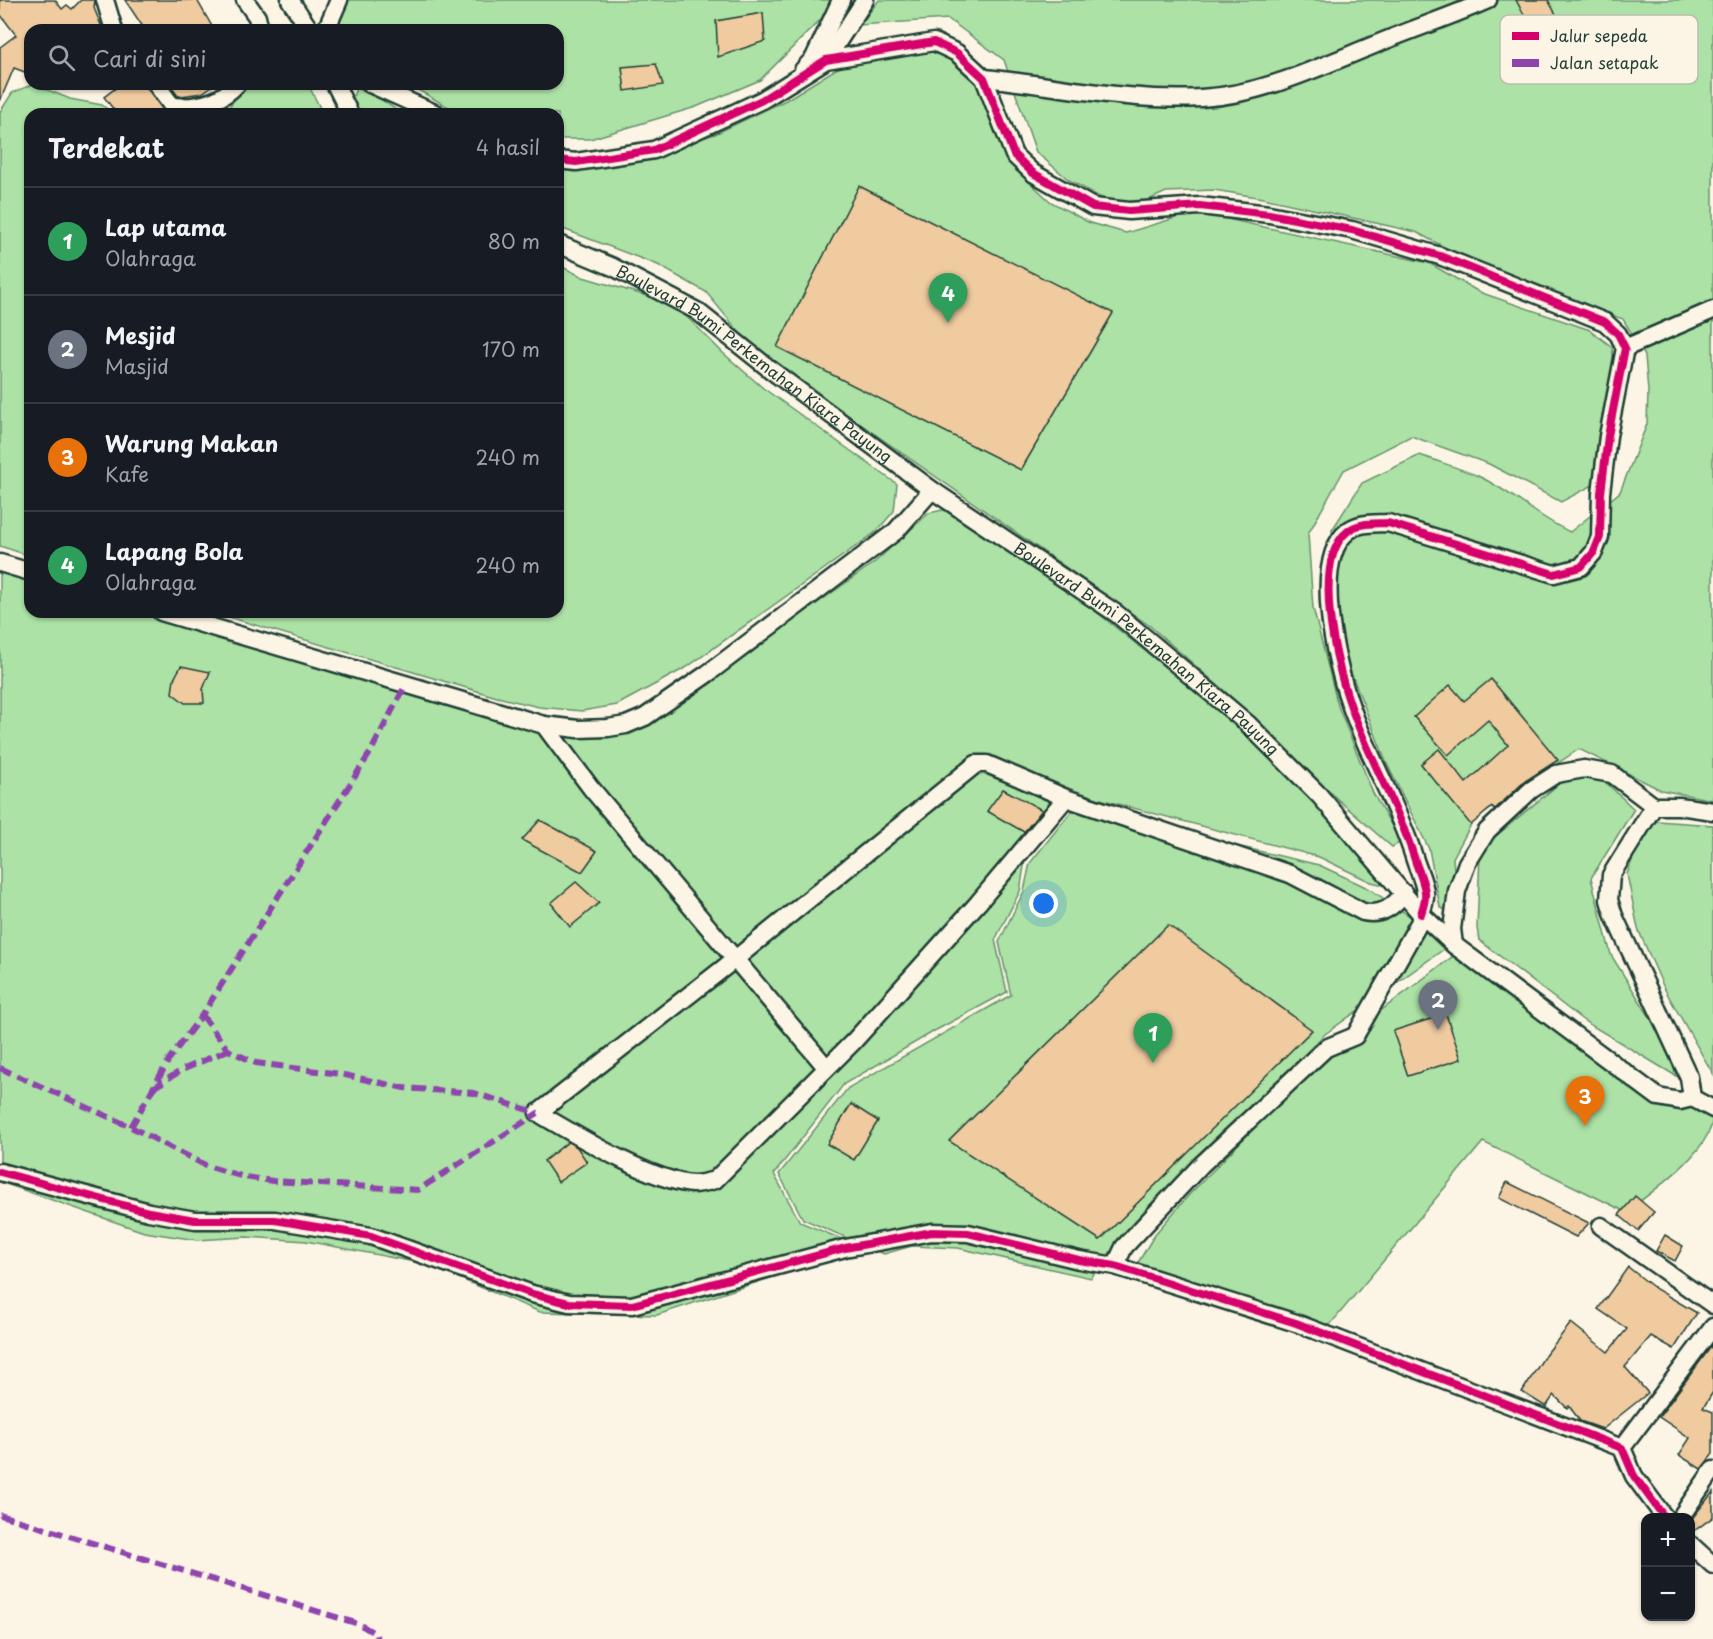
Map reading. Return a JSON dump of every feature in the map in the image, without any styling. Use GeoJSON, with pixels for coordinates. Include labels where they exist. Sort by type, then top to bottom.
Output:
{"type":"FeatureCollection","features":[{"type":"Feature","properties":{"kind":"street"},"geometry":{"type":"LineString","coordinates":[[105,0],[112,24]]}},
{"type":"Feature","properties":{"kind":"street"},"geometry":{"type":"LineString","coordinates":[[245,0],[257,17],[259,24]]}},
{"type":"Feature","properties":{"kind":"street"},"geometry":{"type":"LineString","coordinates":[[290,0],[306,24]]}},
{"type":"Feature","properties":{"kind":"street"},"geometry":{"type":"LineString","coordinates":[[329,24],[339,0]]}},
{"type":"Feature","properties":{"kind":"street"},"geometry":{"type":"LineString","coordinates":[[792,82],[814,58],[841,0]]}},
{"type":"Feature","properties":{"kind":"street"},"geometry":{"type":"LineString","coordinates":[[826,60],[865,0]]}},
{"type":"Feature","properties":{"kind":"street"},"geometry":{"type":"LineString","coordinates":[[984,78],[1079,91],[1202,98],[1300,75],[1377,43],[1441,21],[1488,0]]}},
{"type":"Feature","properties":{"kind":"street"},"geometry":{"type":"LineString","coordinates":[[564,161],[576,162],[654,150],[762,100],[826,60],[934,42],[957,53],[984,78],[1014,155],[1033,173],[1093,207],[1130,211],[1200,206],[1269,214],[1397,242],[1605,322],[1618,334],[1626,348],[1608,436],[1601,493],[1600,537],[1594,552],[1581,567],[1554,574],[1388,523],[1360,525],[1348,531],[1339,541],[1329,566],[1330,604],[1338,666],[1350,703],[1408,835],[1425,891],[1422,915],[1355,1036],[1326,1047],[1201,1165],[1125,1247],[1115,1266]]}},
{"type":"Feature","properties":{"kind":"street"},"geometry":{"type":"LineString","coordinates":[[160,90],[172,106],[195,108],[218,99],[229,90]]}},
{"type":"Feature","properties":{"kind":"street"},"geometry":{"type":"LineString","coordinates":[[338,90],[347,108]]}},
{"type":"Feature","properties":{"kind":"street"},"geometry":{"type":"LineString","coordinates":[[383,90],[424,108]]}},
{"type":"Feature","properties":{"kind":"street","name":"Boulevard Bumi Perkemahan Kiara Payung"},"geometry":{"type":"LineString","coordinates":[[564,247],[613,267],[697,311],[771,370],[932,490],[1117,614],[1248,724],[1318,795],[1422,915],[1454,945],[1658,1097],[1680,1101],[1692,1098]]}},
{"type":"Feature","properties":{"kind":"street"},"geometry":{"type":"LineString","coordinates":[[1626,348],[1713,310]]}},
{"type":"Feature","properties":{"kind":"street"},"geometry":{"type":"LineString","coordinates":[[181,618],[544,725],[578,729],[626,725],[645,717],[707,674],[896,531],[932,490]]}},
{"type":"Feature","properties":{"kind":"street"},"geometry":{"type":"LineString","coordinates":[[0,563],[24,570]]}},
{"type":"Feature","properties":{"kind":"street"},"geometry":{"type":"LineString","coordinates":[[544,725],[591,788],[826,1067]]}},
{"type":"Feature","properties":{"kind":"street"},"geometry":{"type":"LineString","coordinates":[[1066,798],[978,903],[854,1041],[715,1180],[691,1184],[655,1173],[597,1147],[538,1113],[734,960],[976,764],[987,764],[1066,798],[1290,874],[1364,912],[1374,914],[1392,908],[1404,893]]}},
{"type":"Feature","properties":{"kind":"street"},"geometry":{"type":"LineString","coordinates":[[1454,945],[1452,929],[1457,891],[1467,863],[1487,831],[1532,790],[1556,774],[1584,769],[1612,774],[1654,806],[1679,806],[1713,811]]}},
{"type":"Feature","properties":{"kind":"street"},"geometry":{"type":"LineString","coordinates":[[1654,806],[1611,875],[1609,900],[1614,916],[1689,1077],[1692,1098],[1713,1109]]}},
{"type":"Feature","properties":{"kind":"street"},"geometry":{"type":"LineString","coordinates":[[0,1172],[149,1212],[183,1218],[275,1220],[371,1236],[532,1294],[569,1303],[632,1305],[845,1248],[932,1232],[968,1233],[1079,1260],[1115,1266],[1333,1335],[1622,1448],[1634,1476],[1661,1513]]}},
{"type":"Feature","properties":{"kind":"street"},"geometry":{"type":"LineString","coordinates":[[1601,1226],[1713,1305]]}},
{"type":"Feature","properties":{"kind":"street"},"geometry":{"type":"LineString","coordinates":[[1622,1448],[1713,1327]]}},
{"type":"Feature","properties":{"kind":"street"},"geometry":{"type":"LineString","coordinates":[[1683,1513],[1713,1470]]}},
{"type":"Feature","properties":{"kind":"street"},"geometry":{"type":"LineString","coordinates":[[1695,1549],[1713,1565]]}},
{"type":"Feature","properties":{"kind":"green space"},"geometry":{"type":"Polygon","coordinates":[[[342,0],[840,0],[760,80],[696,107],[590,139],[564,139],[564,108],[450,108],[418,90],[564,90],[564,24],[333,24],[332,21],[342,0]]]}},
{"type":"Feature","properties":{"kind":"green space"},"geometry":{"type":"Polygon","coordinates":[[[879,0],[1713,0],[1713,800],[1661,790],[1579,749],[1473,821],[1453,858],[1458,918],[1440,907],[1429,849],[1387,764],[1348,665],[1336,597],[1332,530],[1362,483],[1420,455],[1490,482],[1570,532],[1620,492],[1647,424],[1648,391],[1645,356],[1623,319],[1491,272],[1416,232],[1263,198],[1214,190],[1166,192],[1138,205],[1112,204],[1069,180],[1036,152],[1004,60],[948,19],[860,25],[879,0]]]}},
{"type":"Feature","properties":{"kind":"green space"},"geometry":{"type":"Polygon","coordinates":[[[935,46],[980,76],[1010,164],[1051,202],[1090,223],[1126,233],[1195,212],[1429,263],[1479,292],[1590,330],[1612,347],[1619,396],[1595,484],[1561,502],[1489,464],[1411,436],[1344,470],[1308,534],[1313,608],[1338,706],[1373,793],[1401,842],[1392,847],[1335,797],[1253,716],[1150,626],[754,350],[706,292],[658,265],[564,229],[564,168],[650,154],[715,134],[786,100],[844,64],[935,46]]]}},
{"type":"Feature","properties":{"kind":"green space"},"geometry":{"type":"Polygon","coordinates":[[[24,88],[24,90],[48,90],[70,99],[102,105],[106,108],[24,108],[24,554],[0,546],[0,112],[12,93],[24,88]]]}},
{"type":"Feature","properties":{"kind":"green space"},"geometry":{"type":"Polygon","coordinates":[[[241,90],[311,90],[320,108],[226,108],[230,106],[241,90]]]}},
{"type":"Feature","properties":{"kind":"green space"},"geometry":{"type":"Polygon","coordinates":[[[355,90],[360,90],[393,108],[357,108],[351,103],[355,90]]]}},
{"type":"Feature","properties":{"kind":"green space"},"geometry":{"type":"Polygon","coordinates":[[[564,268],[583,277],[674,304],[723,353],[763,388],[897,484],[894,511],[876,532],[687,667],[617,705],[582,711],[539,707],[497,697],[232,618],[564,618],[564,268]]]}},
{"type":"Feature","properties":{"kind":"green space"},"geometry":{"type":"Polygon","coordinates":[[[947,509],[1088,605],[1255,740],[1392,878],[1388,886],[1371,882],[1319,857],[1077,793],[1025,860],[1020,891],[995,940],[1007,992],[844,1084],[774,1174],[800,1222],[873,1252],[816,1263],[657,1315],[540,1312],[425,1264],[306,1241],[246,1237],[197,1240],[144,1232],[0,1182],[0,570],[24,577],[24,618],[158,618],[529,730],[561,736],[634,719],[689,695],[875,562],[929,513],[947,509]]]}},
{"type":"Feature","properties":{"kind":"green space"},"geometry":{"type":"Polygon","coordinates":[[[1585,771],[1600,777],[1634,809],[1591,878],[1611,955],[1666,1043],[1676,1076],[1584,1021],[1479,940],[1477,928],[1480,854],[1491,840],[1560,783],[1585,771]]]}},
{"type":"Feature","properties":{"kind":"green space"},"geometry":{"type":"Polygon","coordinates":[[[1074,808],[1319,865],[1368,888],[1451,944],[1325,1034],[1129,1228],[1091,1278],[958,1248],[912,1246],[884,1254],[803,1219],[779,1174],[848,1088],[1011,995],[999,942],[1024,891],[1030,863],[1074,808]]]}},
{"type":"Feature","properties":{"kind":"green space"},"geometry":{"type":"Polygon","coordinates":[[[1657,821],[1713,825],[1713,1074],[1664,988],[1638,929],[1627,874],[1641,836],[1657,821]]]}},
{"type":"Feature","properties":{"kind":"green space"},"geometry":{"type":"Polygon","coordinates":[[[1464,948],[1567,1035],[1703,1113],[1713,1115],[1710,1128],[1693,1156],[1626,1212],[1483,1142],[1329,1326],[1136,1266],[1155,1234],[1188,1196],[1334,1046],[1464,948]]]}},
{"type":"Feature","properties":{"kind":"building"},"geometry":{"type":"Polygon","coordinates":[[[0,0],[55,0],[62,9],[67,5],[72,9],[81,0],[95,0],[94,8],[101,24],[24,24],[24,72],[14,68],[0,101],[0,47],[16,35],[0,14],[0,0]]]}},
{"type":"Feature","properties":{"kind":"building"},"geometry":{"type":"Polygon","coordinates":[[[125,0],[197,0],[211,24],[141,24],[125,0]]]}},
{"type":"Feature","properties":{"kind":"building"},"geometry":{"type":"Polygon","coordinates":[[[1516,0],[1548,0],[1556,15],[1524,15],[1516,0]]]}},
{"type":"Feature","properties":{"kind":"building"},"geometry":{"type":"Polygon","coordinates":[[[763,13],[765,41],[718,57],[716,21],[763,13]]]}},
{"type":"Feature","properties":{"kind":"building"},"geometry":{"type":"Polygon","coordinates":[[[656,64],[663,85],[625,91],[622,67],[656,64]]]}},
{"type":"Feature","properties":{"kind":"building"},"geometry":{"type":"Polygon","coordinates":[[[113,90],[150,90],[162,108],[112,108],[104,97],[113,90]]]}},
{"type":"Feature","properties":{"kind":"building"},"geometry":{"type":"Polygon","coordinates":[[[174,90],[206,90],[202,93],[178,96],[174,90]]]}},
{"type":"Feature","properties":{"kind":"building"},"geometry":{"type":"Polygon","coordinates":[[[859,186],[1113,313],[1021,470],[777,347],[859,186]]]}},
{"type":"Feature","properties":{"kind":"building"},"geometry":{"type":"Polygon","coordinates":[[[181,666],[210,672],[203,689],[204,703],[185,703],[172,693],[174,679],[181,666]]]}},
{"type":"Feature","properties":{"kind":"building"},"geometry":{"type":"Polygon","coordinates":[[[1491,679],[1558,760],[1525,781],[1494,810],[1492,807],[1471,825],[1421,764],[1439,749],[1466,783],[1508,745],[1488,720],[1448,755],[1414,717],[1450,685],[1464,701],[1491,679]]]}},
{"type":"Feature","properties":{"kind":"building"},"geometry":{"type":"Polygon","coordinates":[[[1003,789],[1042,810],[1024,832],[987,811],[1003,789]]]}},
{"type":"Feature","properties":{"kind":"building"},"geometry":{"type":"Polygon","coordinates":[[[540,820],[597,851],[582,872],[522,840],[540,820]]]}},
{"type":"Feature","properties":{"kind":"building"},"geometry":{"type":"Polygon","coordinates":[[[576,882],[599,903],[570,927],[551,903],[576,882]]]}},
{"type":"Feature","properties":{"kind":"building"},"geometry":{"type":"Polygon","coordinates":[[[1168,925],[1312,1030],[1100,1240],[949,1141],[1168,925]]]}},
{"type":"Feature","properties":{"kind":"building"},"geometry":{"type":"Polygon","coordinates":[[[1446,1014],[1461,1059],[1408,1076],[1393,1031],[1446,1014]]]}},
{"type":"Feature","properties":{"kind":"building"},"geometry":{"type":"Polygon","coordinates":[[[851,1104],[878,1121],[854,1160],[827,1144],[851,1104]]]}},
{"type":"Feature","properties":{"kind":"building"},"geometry":{"type":"Polygon","coordinates":[[[568,1142],[577,1147],[587,1162],[558,1182],[544,1161],[568,1142]]]}},
{"type":"Feature","properties":{"kind":"building"},"geometry":{"type":"Polygon","coordinates":[[[1507,1182],[1589,1223],[1576,1237],[1499,1198],[1507,1182]]]}},
{"type":"Feature","properties":{"kind":"building"},"geometry":{"type":"Polygon","coordinates":[[[1635,1196],[1654,1212],[1638,1231],[1619,1215],[1635,1196]]]}},
{"type":"Feature","properties":{"kind":"building"},"geometry":{"type":"Polygon","coordinates":[[[1665,1235],[1683,1246],[1675,1261],[1656,1251],[1665,1235]]]}},
{"type":"Feature","properties":{"kind":"building"},"geometry":{"type":"Polygon","coordinates":[[[1628,1267],[1656,1289],[1697,1313],[1674,1349],[1651,1336],[1625,1367],[1648,1393],[1603,1429],[1580,1421],[1569,1406],[1567,1408],[1554,1395],[1546,1407],[1522,1392],[1544,1357],[1571,1323],[1608,1352],[1627,1329],[1598,1309],[1628,1267]]]}},
{"type":"Feature","properties":{"kind":"building"},"geometry":{"type":"Polygon","coordinates":[[[1713,1344],[1713,1392],[1703,1408],[1713,1412],[1713,1454],[1701,1469],[1679,1455],[1690,1438],[1659,1417],[1713,1344]]]}},
{"type":"Feature","properties":{"kind":"building"},"geometry":{"type":"Polygon","coordinates":[[[1713,1492],[1713,1517],[1695,1530],[1695,1515],[1713,1492]]]}},
{"type":"Feature","properties":{"kind":"marked path"},"geometry":{"type":"LineString","coordinates":[[131,1127],[170,1058],[202,1015],[370,753],[405,686]]}},
{"type":"Feature","properties":{"kind":"marked path"},"geometry":{"type":"LineString","coordinates":[[202,1015],[228,1050],[256,1063],[340,1074],[404,1088],[474,1093],[538,1113]]}},
{"type":"Feature","properties":{"kind":"marked path"},"geometry":{"type":"LineString","coordinates":[[153,1088],[182,1070],[228,1050]]}},
{"type":"Feature","properties":{"kind":"marked path"},"geometry":{"type":"LineString","coordinates":[[0,1068],[131,1127],[207,1166],[244,1177],[273,1181],[418,1190],[538,1113]]}},
{"type":"Feature","properties":{"kind":"marked path"},"geometry":{"type":"LineString","coordinates":[[0,1515],[359,1624],[376,1634],[377,1639]]}},
{"type":"Feature","properties":{"kind":"cycle path"},"geometry":{"type":"LineString","coordinates":[[564,161],[576,162],[654,150],[762,100],[826,60],[934,42],[957,53],[984,78],[1014,155],[1033,173],[1093,207],[1129,211],[1200,206],[1269,214],[1352,230],[1440,256],[1605,322],[1618,334],[1625,348],[1608,436],[1601,493],[1600,537],[1594,552],[1581,567],[1554,574],[1388,523],[1352,528],[1337,545],[1331,564],[1330,613],[1338,662],[1356,721],[1399,817],[1422,879],[1425,895],[1421,914]]}},
{"type":"Feature","properties":{"kind":"cycle path"},"geometry":{"type":"LineString","coordinates":[[0,1172],[149,1212],[195,1220],[275,1220],[371,1236],[532,1294],[569,1303],[632,1305],[845,1248],[932,1232],[968,1233],[1079,1260],[1115,1266],[1296,1323],[1622,1448],[1634,1476],[1661,1513]]}},
{"type":"Feature","properties":{"kind":"place","name":"Lapang Bola"},"geometry":{"type":"Point","coordinates":[948,323]}},
{"type":"Feature","properties":{"kind":"place","name":"Mesjid"},"geometry":{"type":"Point","coordinates":[1438,1030]}},
{"type":"Feature","properties":{"kind":"place","name":"Lap utama"},"geometry":{"type":"Point","coordinates":[1153,1063]}},
{"type":"Feature","properties":{"kind":"place","name":"Warung Makan"},"geometry":{"type":"Point","coordinates":[1585,1126]}}]}
